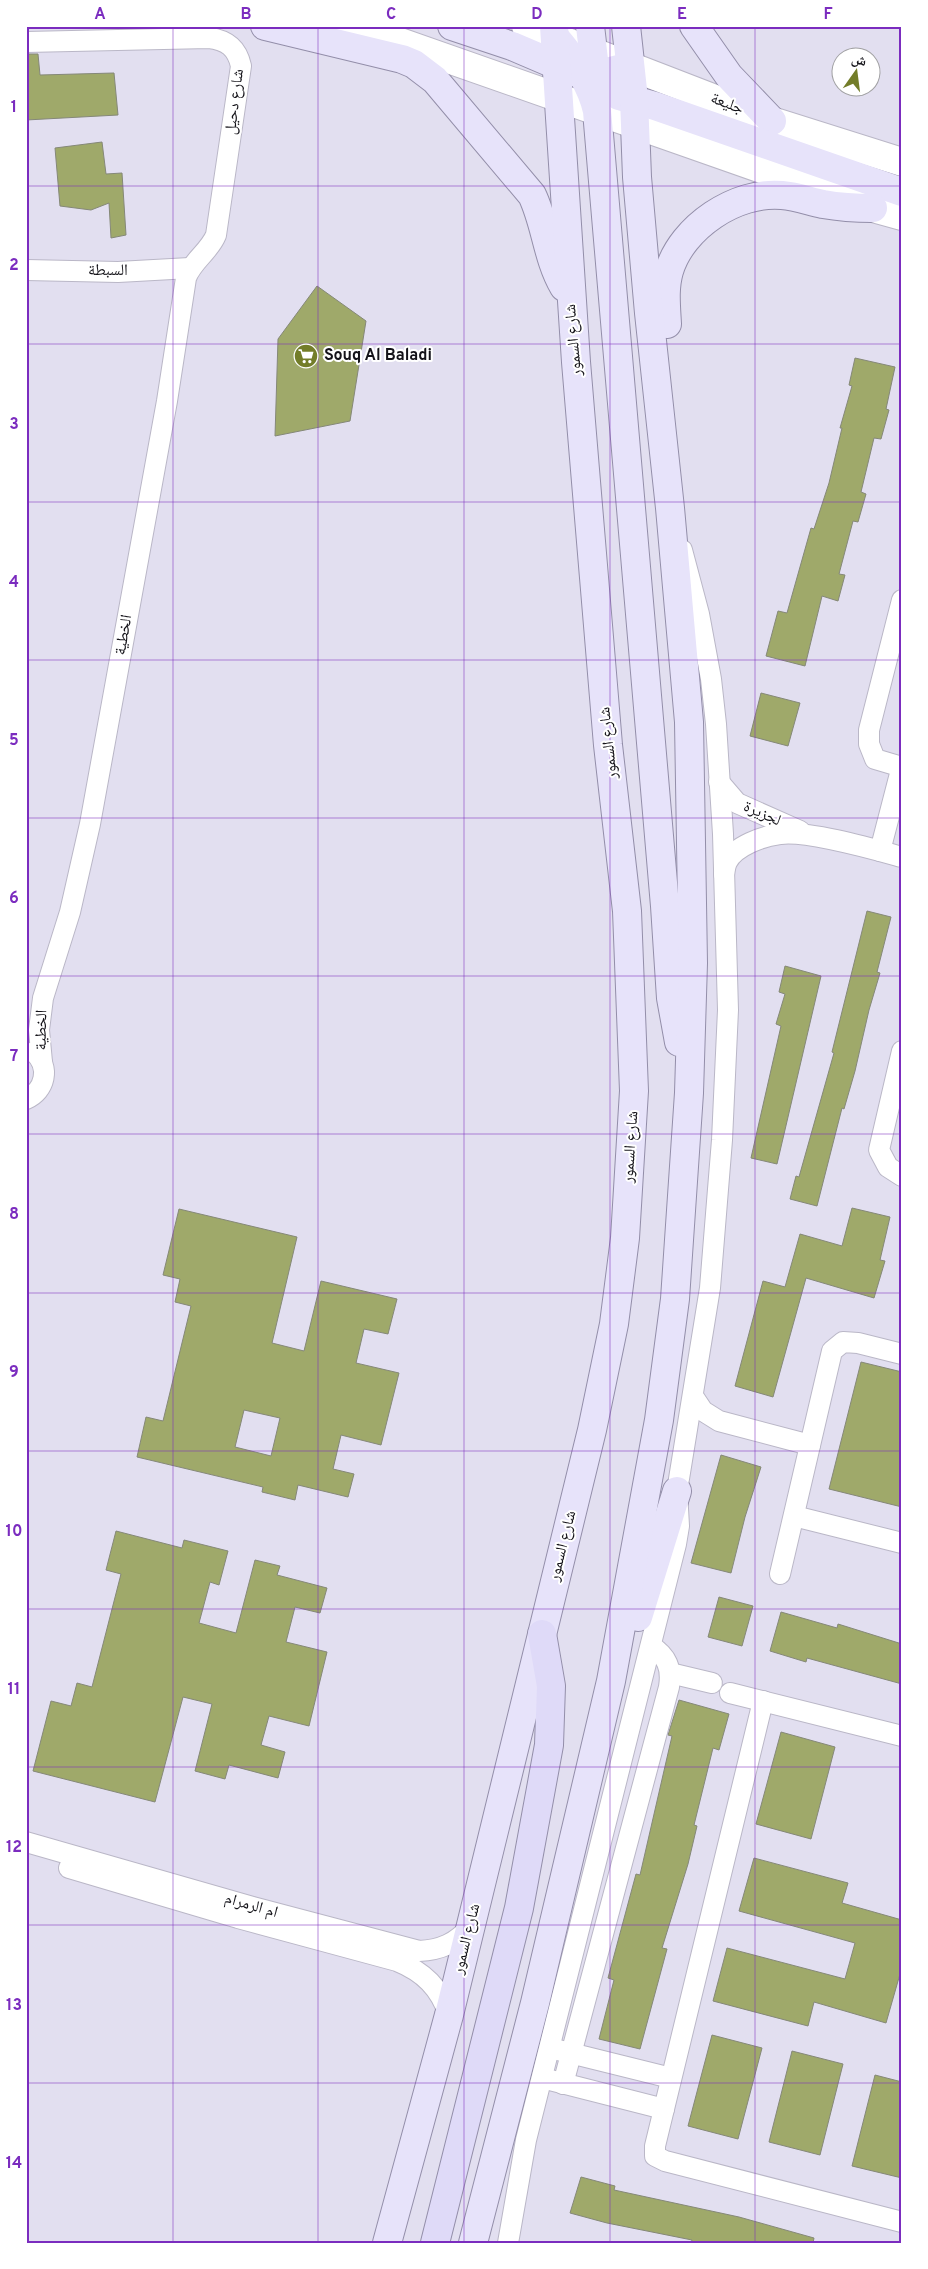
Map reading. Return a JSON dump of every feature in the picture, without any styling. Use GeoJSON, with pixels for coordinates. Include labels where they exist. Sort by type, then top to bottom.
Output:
{"type":"FeatureCollection","features":[{"type":"Feature","properties":{"kind":"highway"},"geometry":{"type":"LineString","coordinates":[[435,2243],[519,1908],[550,1745],[551,1686],[542,1634]]}},
{"type":"Feature","properties":{"kind":"main road"},"geometry":{"type":"LineString","coordinates":[[265,26],[402,59],[414,64],[435,80],[532,195],[540,214],[554,268],[571,299]]}},
{"type":"Feature","properties":{"kind":"main road"},"geometry":{"type":"LineString","coordinates":[[343,26],[397,41],[558,98],[603,83],[630,66],[626,26]]}},
{"type":"Feature","properties":{"kind":"main road"},"geometry":{"type":"LineString","coordinates":[[452,26],[512,46],[603,83],[902,192]]}},
{"type":"Feature","properties":{"kind":"main road"},"geometry":{"type":"LineString","coordinates":[[526,26],[555,32],[603,83],[873,208],[902,216]]}},
{"type":"Feature","properties":{"kind":"main road"},"geometry":{"type":"LineString","coordinates":[[694,26],[729,76],[772,121]]}},
{"type":"Feature","properties":{"kind":"main road","name":"شارع السمور"},"geometry":{"type":"LineString","coordinates":[[387,2243],[449,2015],[592,1430],[614,1324],[625,1238],[634,1091],[627,911],[608,746],[571,299],[555,32]]}},
{"type":"Feature","properties":{"kind":"main road","name":"جليعة"},"geometry":{"type":"LineString","coordinates":[[630,66],[772,121],[902,162]]}},
{"type":"Feature","properties":{"kind":"main road"},"geometry":{"type":"LineString","coordinates":[[473,2243],[535,2003],[611,1681],[660,1411],[675,1299],[689,1093],[693,963],[689,722],[637,177],[603,83]]}},
{"type":"Feature","properties":{"kind":"main road"},"geometry":{"type":"LineString","coordinates":[[603,83],[671,998],[689,1093]]}},
{"type":"Feature","properties":{"kind":"main road"},"geometry":{"type":"LineString","coordinates":[[670,508],[674,449],[666,285],[673,259],[680,247],[702,224],[718,211],[749,197],[782,195],[848,207],[873,208]]}},
{"type":"Feature","properties":{"kind":"main road"},"geometry":{"type":"LineString","coordinates":[[611,1681],[640,1611],[677,1491]]}},
{"type":"Feature","properties":{"kind":"street","name":"شارع دحيل"},"geometry":{"type":"LineString","coordinates":[[26,42],[209,38],[218,39],[234,48],[241,66],[216,235],[210,248],[190,268]]}},
{"type":"Feature","properties":{"kind":"street","name":"السبطة"},"geometry":{"type":"LineString","coordinates":[[26,270],[118,272],[190,268]]}},
{"type":"Feature","properties":{"kind":"street","name":"الخطية"},"geometry":{"type":"LineString","coordinates":[[27,1100],[41,1087],[44,1070],[39,1030],[43,998],[70,912],[86,841],[165,410],[186,278],[190,268]]}},
{"type":"Feature","properties":{"kind":"street"},"geometry":{"type":"LineString","coordinates":[[508,2243],[525,2147],[541,2078],[651,1646],[679,1526],[677,1491],[710,1288],[722,1140],[728,1010],[724,877],[716,724],[711,679],[693,587],[670,508]]}},
{"type":"Feature","properties":{"kind":"street"},"geometry":{"type":"LineString","coordinates":[[880,851],[902,766],[875,759],[869,744],[869,730],[902,600]]}},
{"type":"Feature","properties":{"kind":"street","name":"لجزيرة"},"geometry":{"type":"LineString","coordinates":[[719,782],[737,803],[811,836]]}},
{"type":"Feature","properties":{"kind":"street","name":"لجزيرة"},"geometry":{"type":"LineString","coordinates":[[724,877],[727,862],[739,849],[765,837],[782,833],[811,836],[902,857]]}},
{"type":"Feature","properties":{"kind":"street","name":"الخطية"},"geometry":{"type":"LineString","coordinates":[[26,1022],[43,998]]}},
{"type":"Feature","properties":{"kind":"street"},"geometry":{"type":"LineString","coordinates":[[26,1048],[37,1054],[42,1062]]}},
{"type":"Feature","properties":{"kind":"street"},"geometry":{"type":"LineString","coordinates":[[902,1052],[879,1150],[888,1167],[902,1176]]}},
{"type":"Feature","properties":{"kind":"street"},"geometry":{"type":"LineString","coordinates":[[780,1574],[832,1351],[843,1342],[858,1343],[902,1354]]}},
{"type":"Feature","properties":{"kind":"street"},"geometry":{"type":"LineString","coordinates":[[693,1396],[703,1410],[718,1421],[810,1445]]}},
{"type":"Feature","properties":{"kind":"street"},"geometry":{"type":"LineString","coordinates":[[685,1442],[699,1430],[718,1421]]}},
{"type":"Feature","properties":{"kind":"street"},"geometry":{"type":"LineString","coordinates":[[794,1516],[902,1543]]}},
{"type":"Feature","properties":{"kind":"street"},"geometry":{"type":"LineString","coordinates":[[563,2084],[667,1693],[670,1673],[666,1660],[651,1646]]}},
{"type":"Feature","properties":{"kind":"street"},"geometry":{"type":"LineString","coordinates":[[670,1673],[712,1683]]}},
{"type":"Feature","properties":{"kind":"street"},"geometry":{"type":"LineString","coordinates":[[730,1693],[902,1736]]}},
{"type":"Feature","properties":{"kind":"street"},"geometry":{"type":"LineString","coordinates":[[762,1701],[655,2146],[655,2156],[664,2161],[902,2222]]}},
{"type":"Feature","properties":{"kind":"street","name":"ام الرمرام"},"geometry":{"type":"LineString","coordinates":[[26,1842],[253,1908],[419,1951],[442,1948],[453,1943],[470,1927]]}},
{"type":"Feature","properties":{"kind":"street","name":"ام الرمرام"},"geometry":{"type":"LineString","coordinates":[[26,1856],[244,1920],[411,1966],[432,1982],[442,1998],[449,2015]]}},
{"type":"Feature","properties":{"kind":"street"},"geometry":{"type":"LineString","coordinates":[[549,2048],[671,2078]]}},
{"type":"Feature","properties":{"kind":"street"},"geometry":{"type":"LineString","coordinates":[[541,2078],[664,2109]]}},
{"type":"Feature","properties":{"kind":"building"},"geometry":{"type":"Polygon","coordinates":[[[26,54],[38,54],[40,75],[114,73],[118,115],[26,120],[26,54]]]}},
{"type":"Feature","properties":{"kind":"building"},"geometry":{"type":"Polygon","coordinates":[[[102,142],[106,174],[122,173],[126,235],[111,238],[109,203],[91,210],[60,206],[55,148],[102,142]]]}},
{"type":"Feature","properties":{"kind":"building"},"geometry":{"type":"Polygon","coordinates":[[[317,286],[366,321],[350,421],[275,436],[278,339],[317,286]]]}},
{"type":"Feature","properties":{"kind":"building"},"geometry":{"type":"Polygon","coordinates":[[[855,358],[895,367],[886,409],[889,410],[881,439],[874,438],[861,492],[866,494],[858,522],[853,521],[839,574],[845,575],[838,601],[822,596],[805,666],[766,656],[778,611],[787,613],[811,528],[814,529],[829,483],[842,428],[840,428],[852,386],[849,385],[855,358]]]}},
{"type":"Feature","properties":{"kind":"building"},"geometry":{"type":"Polygon","coordinates":[[[761,693],[800,703],[788,746],[750,736],[761,693]]]}},
{"type":"Feature","properties":{"kind":"building"},"geometry":{"type":"Polygon","coordinates":[[[867,911],[891,917],[877,972],[880,973],[869,1010],[855,1071],[844,1109],[842,1108],[817,1206],[790,1199],[796,1176],[799,1177],[834,1053],[832,1052],[867,911]]]}},
{"type":"Feature","properties":{"kind":"building"},"geometry":{"type":"Polygon","coordinates":[[[785,966],[821,976],[777,1164],[751,1158],[781,1026],[776,1024],[785,994],[779,992],[785,966]]]}},
{"type":"Feature","properties":{"kind":"building"},"geometry":{"type":"Polygon","coordinates":[[[852,1208],[890,1217],[880,1260],[885,1261],[874,1298],[806,1278],[773,1397],[735,1386],[763,1281],[785,1287],[800,1234],[842,1246],[852,1208]]]}},
{"type":"Feature","properties":{"kind":"building"},"geometry":{"type":"Polygon","coordinates":[[[179,1209],[297,1237],[272,1343],[304,1351],[321,1281],[397,1299],[388,1334],[364,1329],[356,1363],[399,1373],[381,1445],[341,1435],[333,1469],[354,1474],[348,1497],[298,1485],[295,1500],[262,1492],[263,1487],[137,1457],[146,1417],[163,1421],[191,1306],[175,1302],[180,1279],[163,1275],[179,1209]],[[244,1410],[235,1447],[271,1456],[280,1418],[244,1410]]]}},
{"type":"Feature","properties":{"kind":"building"},"geometry":{"type":"Polygon","coordinates":[[[861,1362],[902,1372],[902,1507],[829,1489],[861,1362]]]}},
{"type":"Feature","properties":{"kind":"building"},"geometry":{"type":"Polygon","coordinates":[[[721,1455],[761,1467],[745,1517],[731,1573],[691,1563],[721,1455]]]}},
{"type":"Feature","properties":{"kind":"building"},"geometry":{"type":"Polygon","coordinates":[[[116,1531],[182,1548],[184,1540],[228,1551],[219,1585],[210,1582],[199,1623],[236,1633],[255,1560],[280,1566],[277,1575],[327,1588],[320,1613],[295,1607],[286,1642],[327,1652],[309,1726],[269,1716],[261,1745],[285,1752],[278,1778],[229,1765],[225,1779],[195,1771],[212,1704],[183,1697],[155,1802],[33,1771],[51,1701],[71,1706],[77,1683],[92,1687],[121,1574],[106,1570],[116,1531]]]}},
{"type":"Feature","properties":{"kind":"building"},"geometry":{"type":"Polygon","coordinates":[[[719,1597],[753,1606],[742,1646],[708,1637],[719,1597]]]}},
{"type":"Feature","properties":{"kind":"building"},"geometry":{"type":"Polygon","coordinates":[[[781,1612],[837,1628],[838,1624],[902,1644],[902,1684],[807,1658],[806,1662],[770,1651],[781,1612]]]}},
{"type":"Feature","properties":{"kind":"building"},"geometry":{"type":"Polygon","coordinates":[[[679,1700],[729,1714],[719,1750],[713,1748],[694,1825],[697,1826],[688,1864],[662,1948],[667,1949],[640,2049],[599,2039],[614,1980],[608,1978],[636,1874],[640,1875],[672,1736],[668,1735],[679,1700]]]}},
{"type":"Feature","properties":{"kind":"building"},"geometry":{"type":"Polygon","coordinates":[[[781,1732],[835,1747],[811,1839],[756,1824],[781,1732]]]}},
{"type":"Feature","properties":{"kind":"building"},"geometry":{"type":"Polygon","coordinates":[[[754,1858],[848,1883],[842,1903],[902,1920],[902,1967],[886,2023],[814,2002],[808,2026],[713,2001],[727,1948],[845,1979],[855,1943],[739,1911],[754,1858]]]}},
{"type":"Feature","properties":{"kind":"building"},"geometry":{"type":"Polygon","coordinates":[[[712,2035],[762,2048],[738,2139],[688,2126],[712,2035]]]}},
{"type":"Feature","properties":{"kind":"building"},"geometry":{"type":"Polygon","coordinates":[[[792,2051],[843,2064],[820,2155],[769,2142],[792,2051]]]}},
{"type":"Feature","properties":{"kind":"building"},"geometry":{"type":"Polygon","coordinates":[[[875,2075],[902,2082],[902,2178],[852,2166],[875,2075]]]}},
{"type":"Feature","properties":{"kind":"building"},"geometry":{"type":"Polygon","coordinates":[[[581,2177],[615,2186],[614,2190],[739,2217],[814,2238],[813,2243],[691,2243],[692,2240],[607,2223],[570,2213],[581,2177]]]}},
{"type":"Feature","properties":{"kind":"place","name":"Souq Al Baladi"},"geometry":{"type":"Point","coordinates":[306,356]}}]}
